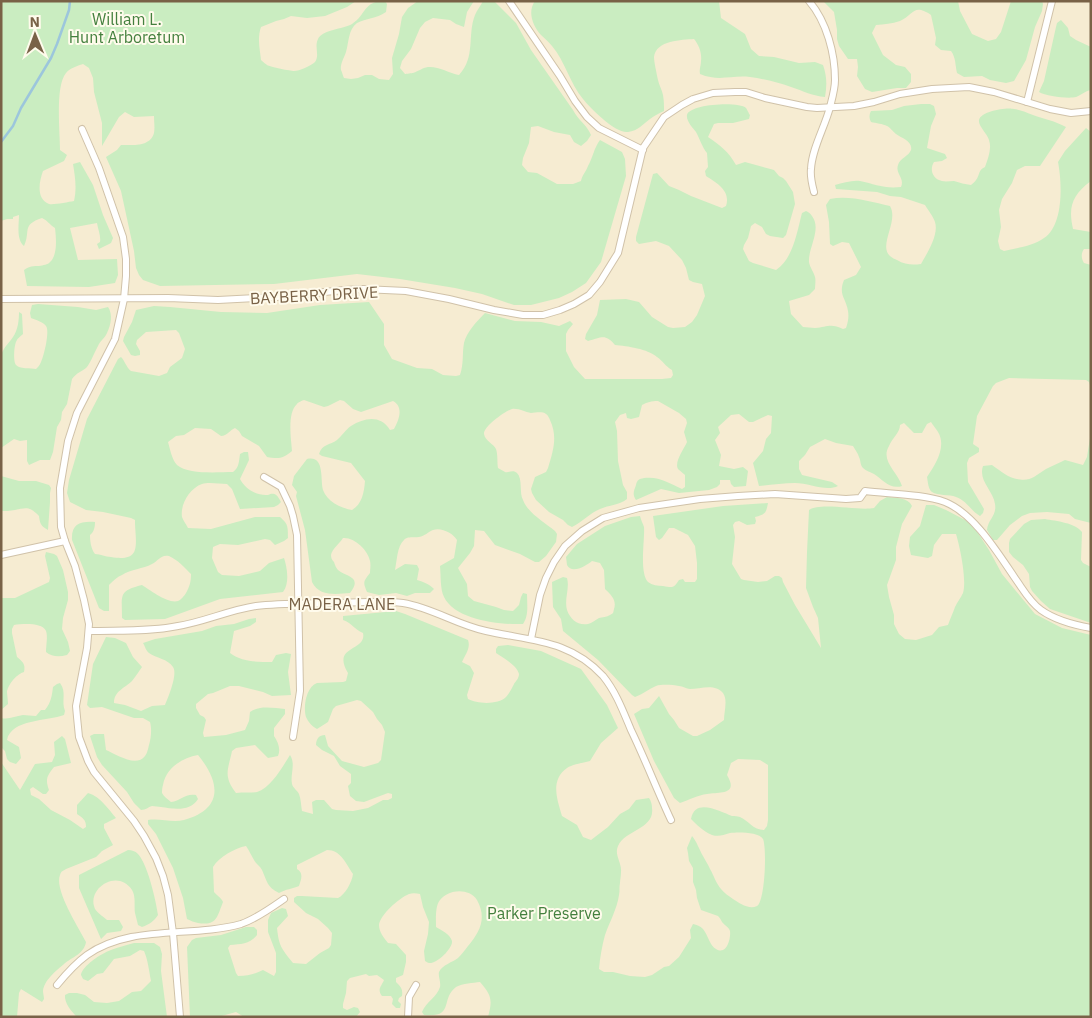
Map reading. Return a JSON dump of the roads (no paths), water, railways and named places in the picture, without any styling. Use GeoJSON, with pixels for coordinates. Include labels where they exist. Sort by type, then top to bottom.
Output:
{"type":"FeatureCollection","features":[{"type":"Feature","properties":{"kind":"street"},"geometry":{"type":"LineString","coordinates":[[509,1],[587,117],[598,128],[643,150],[664,117],[693,99],[713,93],[746,92],[807,107],[830,107],[854,106],[900,94],[932,89],[969,87],[994,92],[1050,109],[1072,113],[1091,111]]}},
{"type":"Feature","properties":{"kind":"street"},"geometry":{"type":"LineString","coordinates":[[809,1],[814,6],[832,48],[835,82],[830,107],[814,153],[811,168],[814,192]]}},
{"type":"Feature","properties":{"kind":"street"},"geometry":{"type":"LineString","coordinates":[[1027,102],[1052,1]]}},
{"type":"Feature","properties":{"kind":"street"},"geometry":{"type":"LineString","coordinates":[[82,129],[99,168],[123,237],[126,276],[124,299],[115,340],[76,413],[68,441],[60,488],[61,527],[75,566],[89,624],[76,706],[79,737],[84,753],[94,772],[144,836],[163,876],[168,895],[173,933],[180,1017]]}},
{"type":"Feature","properties":{"kind":"street","name":"BAYBERRY DRIVE"},"geometry":{"type":"LineString","coordinates":[[1,299],[168,298],[218,300],[362,289],[406,291],[494,310],[523,315],[543,315],[574,304],[588,295],[600,282],[618,253],[643,150]]}},
{"type":"Feature","properties":{"kind":"street"},"geometry":{"type":"LineString","coordinates":[[264,477],[281,487],[290,506],[297,535],[300,691],[293,737]]}},
{"type":"Feature","properties":{"kind":"street"},"geometry":{"type":"LineString","coordinates":[[531,639],[540,595],[549,570],[565,546],[582,531],[603,518],[639,508],[700,499],[775,494],[846,499],[860,498],[865,491],[922,497],[945,503],[961,512],[978,527],[1031,601],[1049,615],[1064,622],[1091,628]]}},
{"type":"Feature","properties":{"kind":"street"},"geometry":{"type":"LineString","coordinates":[[1,555],[65,541]]}},
{"type":"Feature","properties":{"kind":"street","name":"MADERA LANE"},"geometry":{"type":"LineString","coordinates":[[89,631],[162,629],[242,608],[269,604],[378,602],[402,603],[425,609],[474,628],[531,639],[560,647],[572,652],[595,668],[619,701],[670,820]]}},
{"type":"Feature","properties":{"kind":"street"},"geometry":{"type":"LineString","coordinates":[[57,985],[77,963],[87,955],[105,946],[135,936],[223,928],[243,923],[258,916],[284,899]]}},
{"type":"Feature","properties":{"kind":"street"},"geometry":{"type":"LineString","coordinates":[[408,1017],[409,997],[416,986]]}},
{"type":"Feature","properties":{"kind":"waterway"},"geometry":{"type":"LineString","coordinates":[[1,142],[13,126],[21,108],[51,58],[69,10],[70,1]]}},
{"type":"Feature","properties":{"kind":"park label","name":"William L. Hunt Arboretum"},"geometry":{"type":"Point","coordinates":[127,28]}},
{"type":"Feature","properties":{"kind":"park label","name":"Parker Preserve"},"geometry":{"type":"Point","coordinates":[544,913]}}]}
